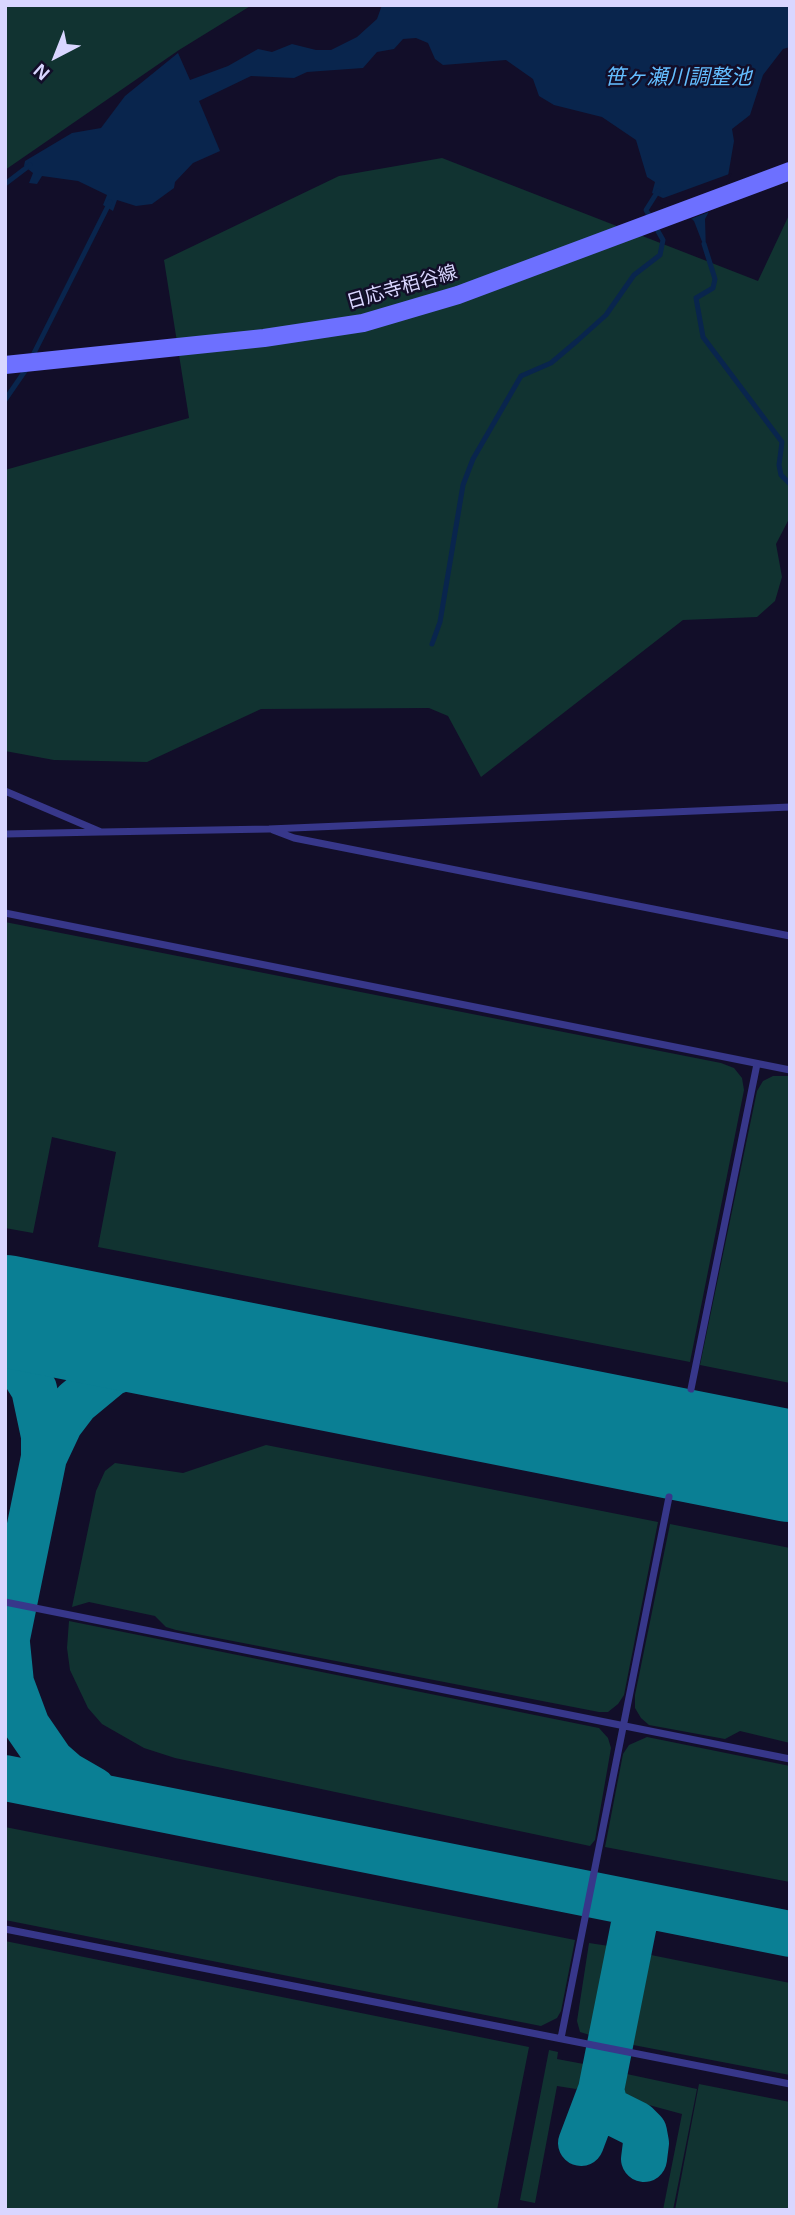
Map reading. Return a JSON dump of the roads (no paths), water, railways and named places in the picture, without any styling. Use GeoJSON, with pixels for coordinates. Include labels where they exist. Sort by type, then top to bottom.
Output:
{"type":"FeatureCollection","features":[{"type":"Feature","properties":{"kind":"main road","name":"日応寺栢谷線"},"geometry":{"type":"LineString","coordinates":[[6,365],[264,338],[363,323],[458,295],[790,171]]}},
{"type":"Feature","properties":{"kind":"lane"},"geometry":{"type":"LineString","coordinates":[[5,791],[101,832]]}},
{"type":"Feature","properties":{"kind":"lane"},"geometry":{"type":"LineString","coordinates":[[5,834],[269,829],[790,807]]}},
{"type":"Feature","properties":{"kind":"lane"},"geometry":{"type":"LineString","coordinates":[[269,829],[294,838],[790,936]]}},
{"type":"Feature","properties":{"kind":"lane"},"geometry":{"type":"LineString","coordinates":[[5,913],[790,1070]]}},
{"type":"Feature","properties":{"kind":"lane"},"geometry":{"type":"LineString","coordinates":[[691,1389],[757,1064]]}},
{"type":"Feature","properties":{"kind":"lane"},"geometry":{"type":"LineString","coordinates":[[561,2038],[669,1497]]}},
{"type":"Feature","properties":{"kind":"lane"},"geometry":{"type":"LineString","coordinates":[[5,1602],[790,1759]]}},
{"type":"Feature","properties":{"kind":"lane"},"geometry":{"type":"LineString","coordinates":[[5,1929],[790,2084]]}},
{"type":"Feature","properties":{"kind":"water","name":"笹ヶ瀬川調整池"},"geometry":{"type":"Polygon","coordinates":[[[382,5],[790,5],[790,47],[783,49],[763,75],[750,115],[732,129],[734,141],[728,176],[705,219],[706,252],[694,221],[676,204],[652,193],[655,182],[647,177],[636,140],[602,117],[554,105],[539,96],[533,79],[506,60],[443,65],[435,59],[428,43],[416,38],[403,39],[394,49],[377,52],[363,68],[307,72],[294,78],[251,76],[199,101],[220,151],[193,163],[175,182],[174,188],[152,204],[136,206],[117,200],[113,211],[103,205],[107,195],[78,181],[42,176],[37,184],[29,183],[33,173],[24,166],[25,161],[72,133],[101,128],[125,96],[178,53],[190,80],[228,66],[258,49],[272,52],[292,44],[316,50],[331,50],[357,37],[377,19],[382,5]]]}},
{"type":"Feature","properties":{"kind":"waterway"},"geometry":{"type":"LineString","coordinates":[[5,184],[30,165]]}},
{"type":"Feature","properties":{"kind":"waterway"},"geometry":{"type":"LineString","coordinates":[[432,644],[440,622],[463,485],[473,459],[521,376],[551,363],[577,341],[606,315],[634,275],[660,255],[663,240],[646,210],[658,191]]}},
{"type":"Feature","properties":{"kind":"waterway"},"geometry":{"type":"LineString","coordinates":[[31,359],[110,202]]}},
{"type":"Feature","properties":{"kind":"waterway"},"geometry":{"type":"LineString","coordinates":[[704,244],[715,279],[713,288],[696,298],[703,337],[782,442],[779,465],[781,475],[790,484]]}},
{"type":"Feature","properties":{"kind":"waterway"},"geometry":{"type":"LineString","coordinates":[[5,400],[27,368]]}}]}
